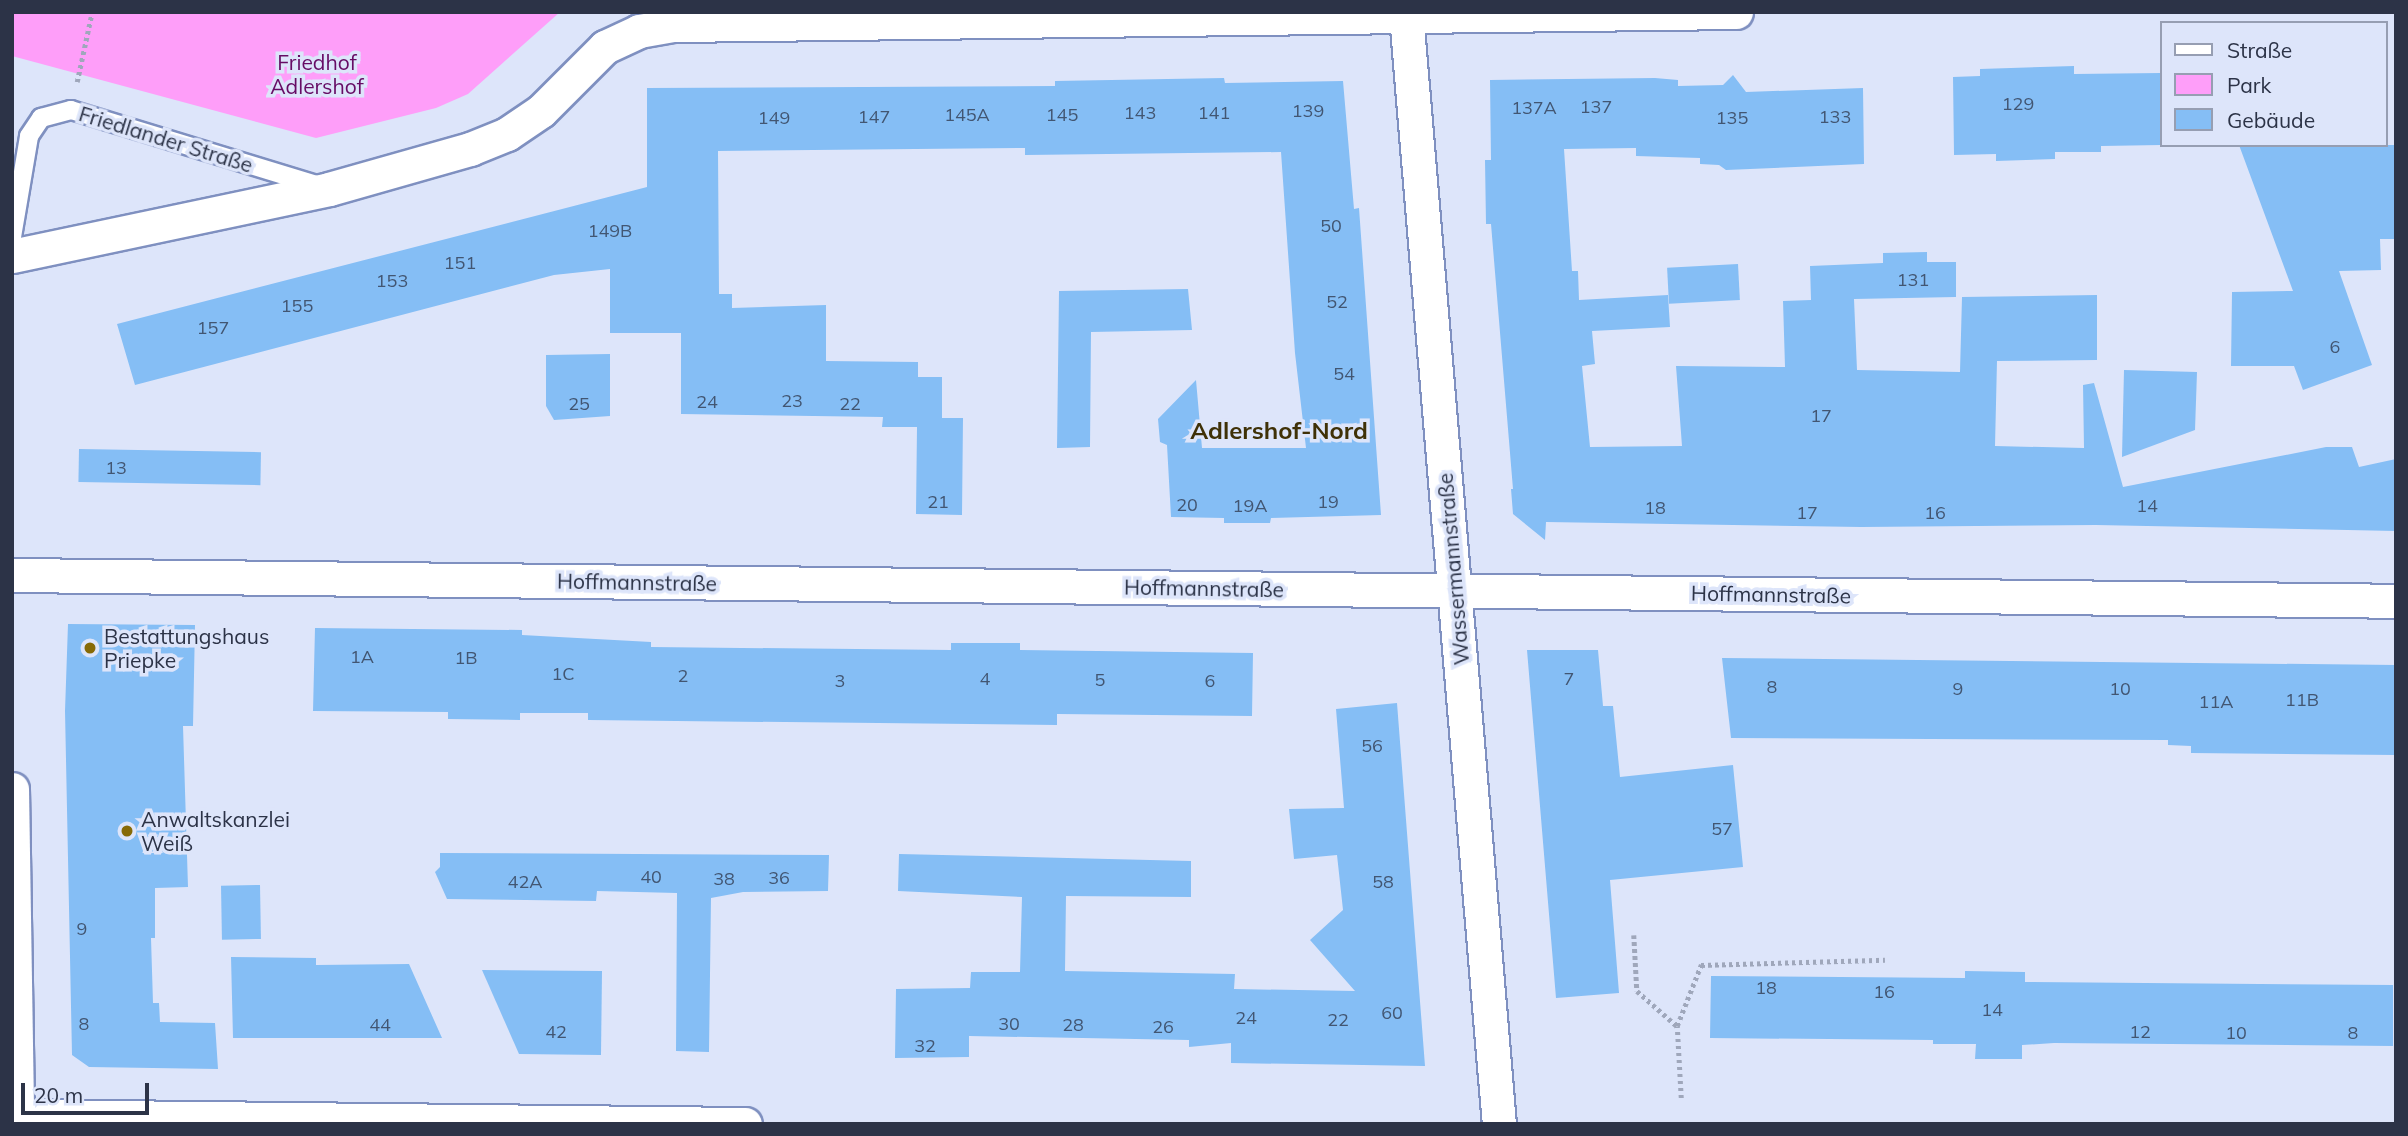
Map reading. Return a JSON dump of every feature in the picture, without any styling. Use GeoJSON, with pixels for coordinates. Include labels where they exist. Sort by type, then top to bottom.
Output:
{"type":"FeatureCollection","features":[{"type":"Feature","properties":{"kind":"street","name":"Friedlander Straße"},"geometry":{"type":"LineString","coordinates":[[12,256],[330,189],[470,149],[507,134],[541,111],[605,47],[639,31],[674,25],[1737,12]]}},
{"type":"Feature","properties":{"kind":"street","name":"Wassermannstraße"},"geometry":{"type":"LineString","coordinates":[[1406,15],[1499,1124]]}},
{"type":"Feature","properties":{"kind":"street","name":"Hoffmannstraße"},"geometry":{"type":"LineString","coordinates":[[12,575],[2396,601]]}},
{"type":"Feature","properties":{"kind":"street"},"geometry":{"type":"LineString","coordinates":[[12,789],[17,1120],[745,1124]]}},
{"type":"Feature","properties":{"kind":"lane","name":"Friedlander Straße"},"geometry":{"type":"LineString","coordinates":[[12,237],[29,136],[41,118],[71,110],[330,189]]}},
{"type":"Feature","properties":{"kind":"path"},"geometry":{"type":"LineString","coordinates":[[78,75],[92,12]]}},
{"type":"Feature","properties":{"kind":"path"},"geometry":{"type":"LineString","coordinates":[[1634,935],[1637,991],[1677,1026]]}},
{"type":"Feature","properties":{"kind":"path"},"geometry":{"type":"LineString","coordinates":[[1681,1098],[1677,1026],[1701,965],[1885,960]]}},
{"type":"Feature","properties":{"kind":"green space","name":"Friedhof Adlershof"},"geometry":{"type":"Polygon","coordinates":[[[12,12],[560,12],[468,94],[436,108],[316,138],[12,56],[12,12]]]}},
{"type":"Feature","properties":{"kind":"building"},"geometry":{"type":"Polygon","coordinates":[[[2074,66],[2074,74],[2160,73],[2160,145],[2101,146],[2101,152],[2055,152],[2055,159],[1996,161],[1996,154],[1954,155],[1953,77],[1980,76],[1980,69],[2074,66]]]}},
{"type":"Feature","properties":{"kind":"building"},"geometry":{"type":"Polygon","coordinates":[[[1733,75],[1746,92],[1863,88],[1864,164],[1726,170],[1719,165],[1700,164],[1700,158],[1636,156],[1636,148],[1564,149],[1572,271],[1578,271],[1579,300],[1668,295],[1670,327],[1592,331],[1595,364],[1582,366],[1590,447],[1682,446],[1676,366],[1785,367],[1783,301],[1811,300],[1810,266],[1883,263],[1883,253],[1927,252],[1927,262],[1956,262],[1956,297],[1854,299],[1857,370],[1960,372],[1962,297],[2097,295],[2097,360],[1997,361],[1995,446],[2084,448],[2083,385],[2094,383],[2123,487],[2326,447],[2352,447],[2359,467],[2396,459],[2396,531],[2096,525],[1861,527],[1546,522],[1545,540],[1513,514],[1491,224],[1486,224],[1485,160],[1491,160],[1490,80],[1655,78],[1678,80],[1678,86],[1723,85],[1733,75]]]}},
{"type":"Feature","properties":{"kind":"building"},"geometry":{"type":"Polygon","coordinates":[[[1224,78],[1225,83],[1343,81],[1354,209],[1359,208],[1381,515],[1271,518],[1270,523],[1224,523],[1224,518],[1171,517],[1167,445],[1160,442],[1158,419],[1196,380],[1202,448],[1306,448],[1295,353],[1281,152],[1025,155],[1025,148],[718,151],[719,294],[732,294],[732,308],[826,305],[826,361],[918,362],[918,377],[942,377],[942,418],[963,418],[962,515],[916,514],[917,427],[882,427],[883,417],[681,414],[681,333],[610,333],[610,269],[554,275],[135,385],[117,324],[647,187],[647,88],[1055,86],[1055,81],[1224,78]]]}},
{"type":"Feature","properties":{"kind":"building"},"geometry":{"type":"Polygon","coordinates":[[[2396,145],[2396,239],[2380,239],[2381,270],[2339,271],[2372,365],[2303,390],[2294,366],[2231,366],[2232,292],[2293,291],[2240,147],[2396,145]]]}},
{"type":"Feature","properties":{"kind":"building"},"geometry":{"type":"Polygon","coordinates":[[[1738,264],[1740,300],[1669,304],[1667,268],[1738,264]]]}},
{"type":"Feature","properties":{"kind":"building"},"geometry":{"type":"Polygon","coordinates":[[[1188,289],[1192,330],[1091,332],[1090,447],[1057,448],[1059,291],[1188,289]]]}},
{"type":"Feature","properties":{"kind":"building"},"geometry":{"type":"Polygon","coordinates":[[[610,354],[610,416],[554,420],[546,406],[546,355],[610,354]]]}},
{"type":"Feature","properties":{"kind":"building"},"geometry":{"type":"Polygon","coordinates":[[[2124,370],[2197,372],[2195,430],[2122,457],[2124,370]]]}},
{"type":"Feature","properties":{"kind":"building"},"geometry":{"type":"Polygon","coordinates":[[[79,449],[261,452],[260,485],[78,482],[79,449]]]}},
{"type":"Feature","properties":{"kind":"building"},"geometry":{"type":"Polygon","coordinates":[[[68,624],[195,625],[193,726],[183,726],[188,887],[155,888],[155,938],[151,938],[153,1003],[159,1003],[160,1022],[215,1023],[218,1069],[89,1067],[72,1055],[65,711],[68,624]]]}},
{"type":"Feature","properties":{"kind":"building"},"geometry":{"type":"Polygon","coordinates":[[[315,628],[522,630],[522,635],[651,642],[651,647],[951,650],[951,643],[1020,643],[1020,650],[1253,653],[1252,716],[1057,714],[1057,725],[588,720],[588,713],[520,713],[520,720],[448,719],[448,712],[313,711],[315,628]]]}},
{"type":"Feature","properties":{"kind":"building"},"geometry":{"type":"Polygon","coordinates":[[[1527,650],[1598,650],[1603,706],[1613,706],[1620,777],[1733,765],[1743,867],[1610,880],[1619,993],[1556,998],[1527,650]]]}},
{"type":"Feature","properties":{"kind":"building"},"geometry":{"type":"Polygon","coordinates":[[[1722,658],[2396,665],[2396,755],[2191,753],[2191,746],[2168,745],[2168,740],[1731,738],[1722,658]]]}},
{"type":"Feature","properties":{"kind":"building"},"geometry":{"type":"Polygon","coordinates":[[[1397,703],[1425,1066],[1231,1063],[1231,1043],[1189,1047],[1189,1040],[969,1036],[969,1057],[895,1058],[896,989],[970,988],[971,972],[1020,972],[1022,897],[898,891],[899,854],[1191,861],[1191,897],[1066,896],[1065,971],[1235,974],[1234,989],[1355,991],[1310,940],[1343,910],[1337,855],[1294,859],[1289,809],[1344,808],[1336,709],[1397,703]]]}},
{"type":"Feature","properties":{"kind":"building"},"geometry":{"type":"Polygon","coordinates":[[[440,853],[829,855],[828,891],[743,892],[711,898],[709,1052],[676,1051],[677,893],[597,891],[596,901],[447,899],[435,872],[440,867],[440,853]]]}},
{"type":"Feature","properties":{"kind":"building"},"geometry":{"type":"Polygon","coordinates":[[[260,885],[261,939],[222,940],[221,886],[260,885]]]}},
{"type":"Feature","properties":{"kind":"building"},"geometry":{"type":"Polygon","coordinates":[[[231,957],[316,958],[316,965],[409,964],[442,1038],[233,1038],[231,957]]]}},
{"type":"Feature","properties":{"kind":"building"},"geometry":{"type":"Polygon","coordinates":[[[482,970],[602,971],[601,1055],[519,1054],[482,970]]]}},
{"type":"Feature","properties":{"kind":"building"},"geometry":{"type":"Polygon","coordinates":[[[1965,971],[2025,972],[2025,982],[2393,985],[2393,1046],[2054,1043],[2022,1045],[2022,1059],[1975,1059],[1976,1044],[1933,1044],[1933,1040],[1710,1038],[1711,976],[1965,978],[1965,971]]]}},
{"type":"Feature","properties":{"kind":"place","name":"Bestattungshaus Priepke"},"geometry":{"type":"Point","coordinates":[90,648]}},
{"type":"Feature","properties":{"kind":"place","name":"Anwaltskanzlei Weiß"},"geometry":{"type":"Point","coordinates":[127,831]}},
{"type":"Feature","properties":{"kind":"district","name":"Adlershof-Nord"},"geometry":{"type":"Point","coordinates":[1279,431]}}]}
